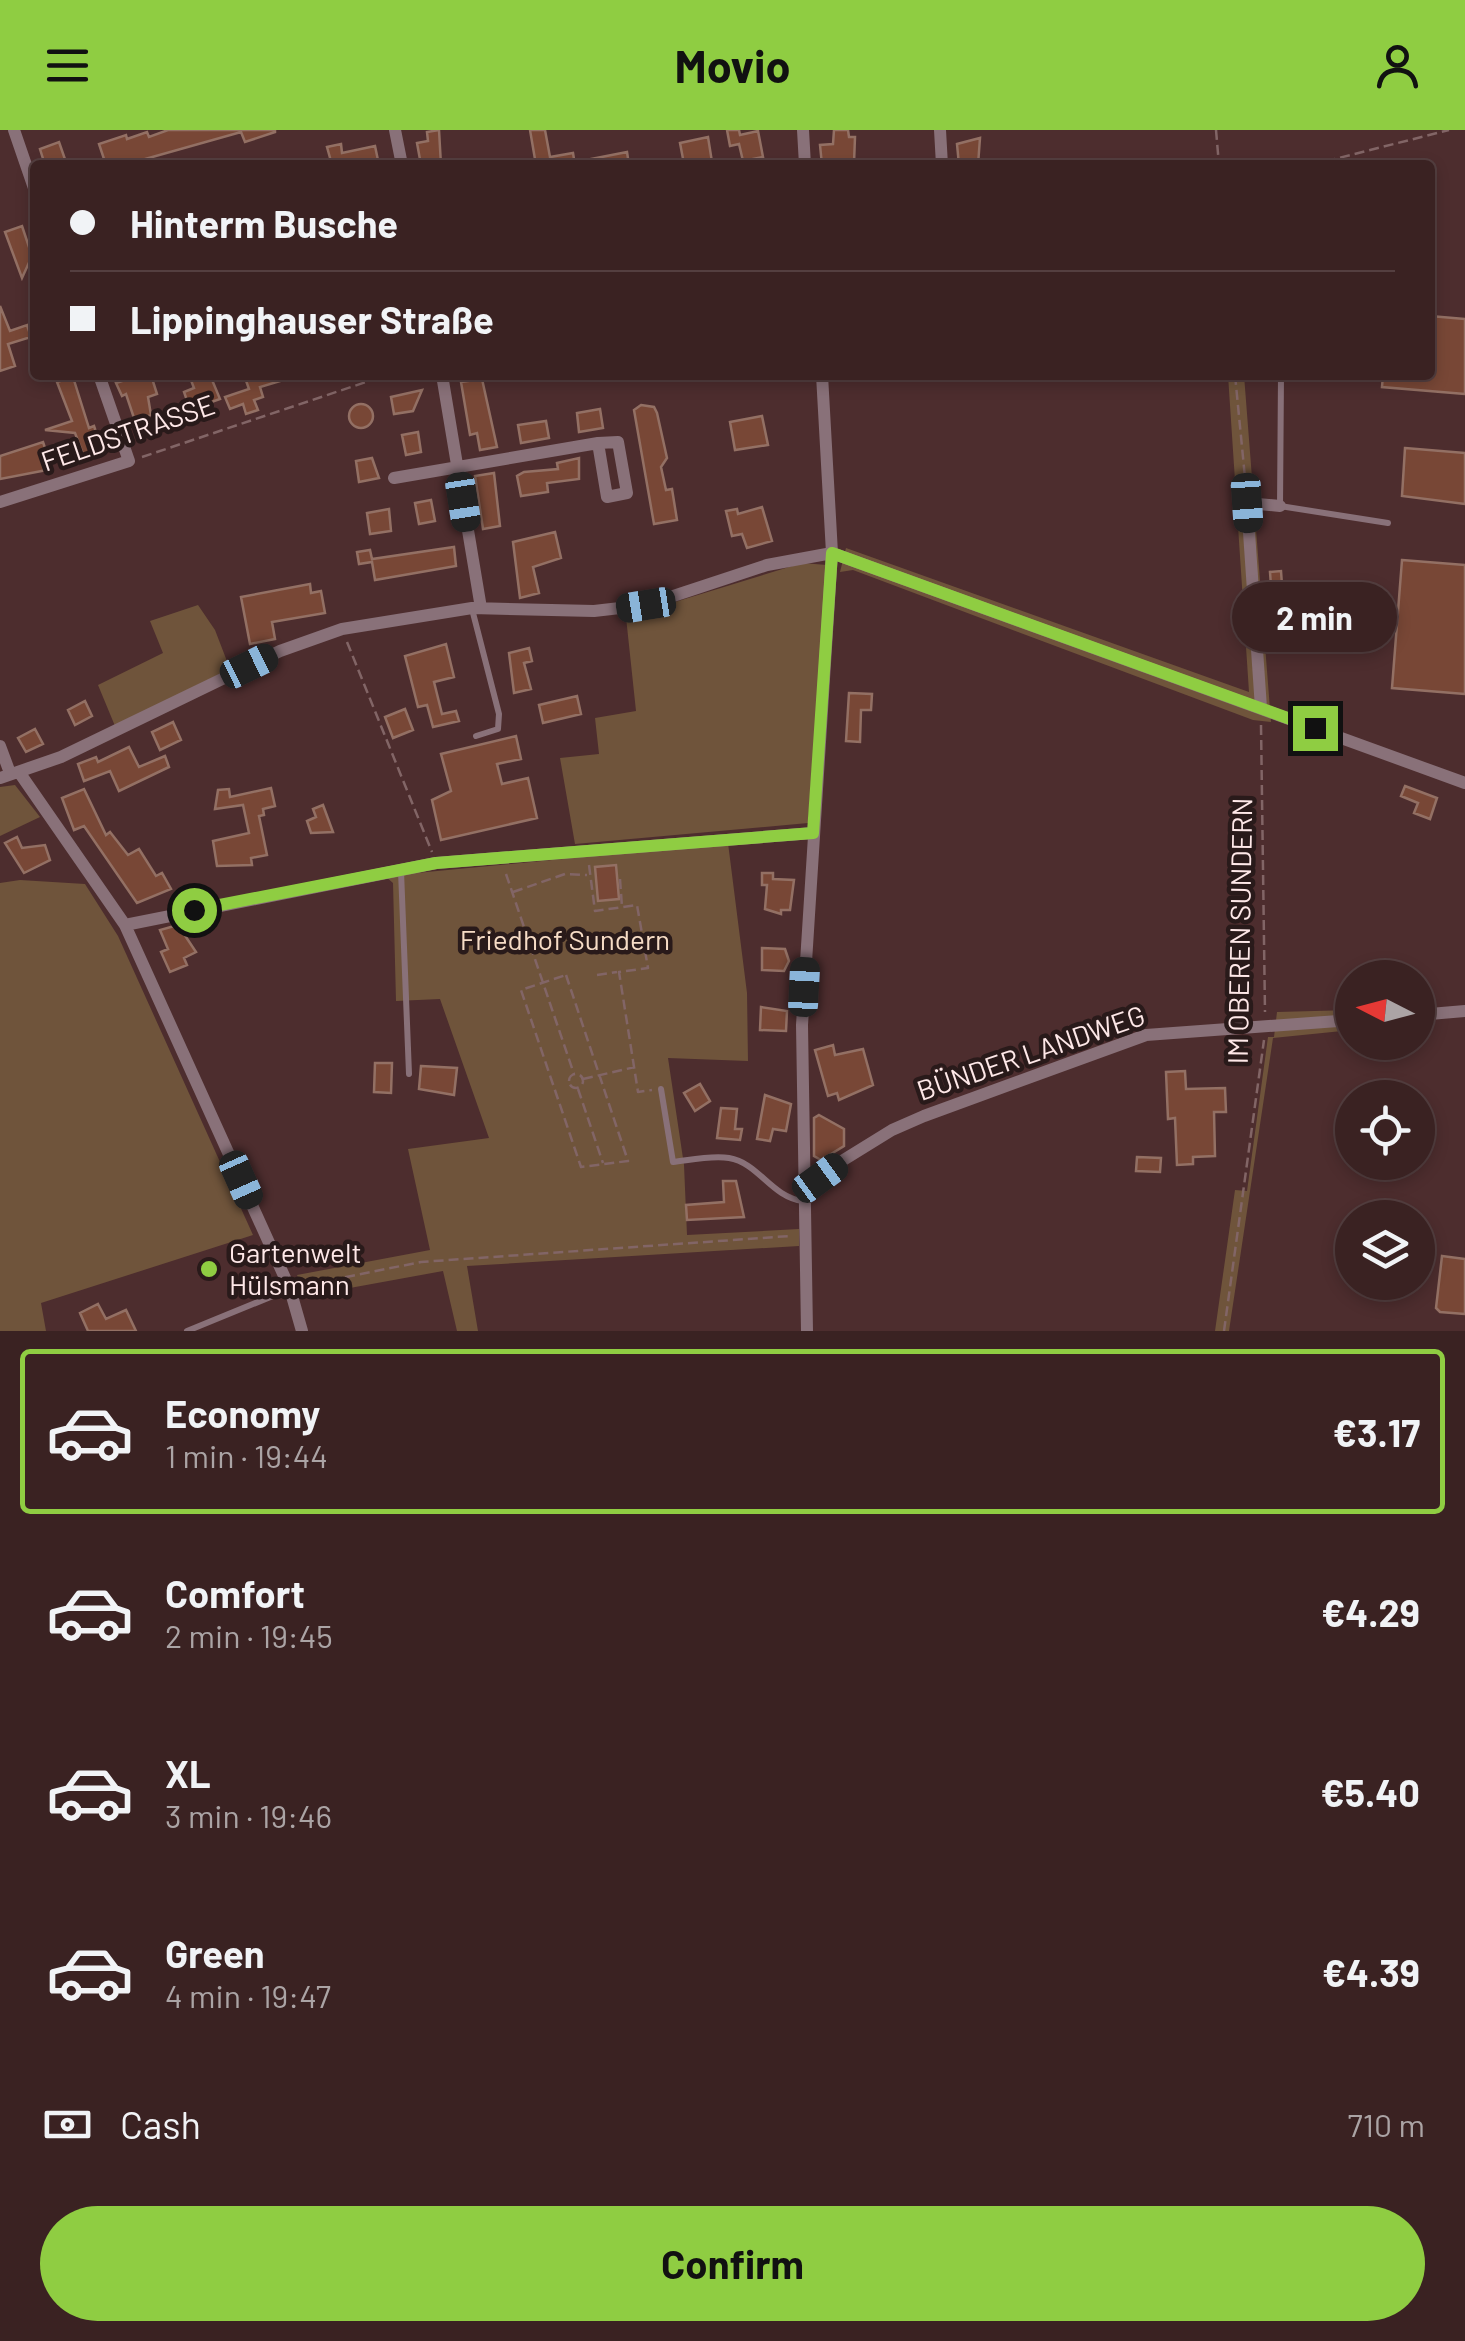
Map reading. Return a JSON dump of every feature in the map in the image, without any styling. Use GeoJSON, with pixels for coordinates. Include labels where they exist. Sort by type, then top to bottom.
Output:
{"type":"FeatureCollection","features":[{"type":"Feature","properties":{"kind":"street"},"geometry":{"type":"LineString","coordinates":[[14,130],[30,176]]}},
{"type":"Feature","properties":{"kind":"street"},"geometry":{"type":"LineString","coordinates":[[395,130],[401,160]]}},
{"type":"Feature","properties":{"kind":"street"},"geometry":{"type":"LineString","coordinates":[[803,130],[805,160]]}},
{"type":"Feature","properties":{"kind":"street"},"geometry":{"type":"LineString","coordinates":[[940,130],[942,160]]}},
{"type":"Feature","properties":{"kind":"street"},"geometry":{"type":"LineString","coordinates":[[101,380],[129,461]]}},
{"type":"Feature","properties":{"kind":"street"},"geometry":{"type":"LineString","coordinates":[[443,380],[476,608]]}},
{"type":"Feature","properties":{"kind":"street"},"geometry":{"type":"LineString","coordinates":[[807,1331],[800,1075],[832,553],[822,380]]}},
{"type":"Feature","properties":{"kind":"street"},"geometry":{"type":"LineString","coordinates":[[394,478],[598,443]]}},
{"type":"Feature","properties":{"kind":"street","name":"FELDSTRASSE"},"geometry":{"type":"LineString","coordinates":[[0,502],[129,461]]}},
{"type":"Feature","properties":{"kind":"street"},"geometry":{"type":"LineString","coordinates":[[1260,708],[1247,503],[1280,506]]}},
{"type":"Feature","properties":{"kind":"street"},"geometry":{"type":"LineString","coordinates":[[10,774],[62,757],[280,651],[342,629],[476,608],[632,607],[768,565],[832,553],[1465,783]]}},
{"type":"Feature","properties":{"kind":"street"},"geometry":{"type":"LineString","coordinates":[[0,746],[10,774],[125,925],[290,1289],[302,1331]]}},
{"type":"Feature","properties":{"kind":"street"},"geometry":{"type":"LineString","coordinates":[[125,925],[436,863],[813,833]]}},
{"type":"Feature","properties":{"kind":"street"},"geometry":{"type":"LineString","coordinates":[[1435,1014],[1465,1011]]}},
{"type":"Feature","properties":{"kind":"street","name":"BÜNDER LANDWEG"},"geometry":{"type":"LineString","coordinates":[[803,1185],[924,1116],[1146,1035],[1335,1021]]}},
{"type":"Feature","properties":{"kind":"lane"},"geometry":{"type":"LineString","coordinates":[[1281,380],[1280,506],[1388,523]]}},
{"type":"Feature","properties":{"kind":"lane"},"geometry":{"type":"LineString","coordinates":[[476,608],[500,714],[498,729],[476,736]]}},
{"type":"Feature","properties":{"kind":"lane"},"geometry":{"type":"LineString","coordinates":[[401,868],[409,1074]]}},
{"type":"Feature","properties":{"kind":"lane"},"geometry":{"type":"LineString","coordinates":[[661,1089],[673,1162],[728,1158],[743,1163],[777,1194],[804,1201]]}},
{"type":"Feature","properties":{"kind":"lane"},"geometry":{"type":"LineString","coordinates":[[187,1331],[290,1289]]}},
{"type":"Feature","properties":{"kind":"path"},"geometry":{"type":"LineString","coordinates":[[1216,130],[1219,160]]}},
{"type":"Feature","properties":{"kind":"path"},"geometry":{"type":"LineString","coordinates":[[1330,160],[1449,130]]}},
{"type":"Feature","properties":{"kind":"path","name":"FELDSTRASSE"},"geometry":{"type":"LineString","coordinates":[[129,461],[372,380]]}},
{"type":"Feature","properties":{"kind":"path"},"geometry":{"type":"LineString","coordinates":[[1235,380],[1247,503]]}},
{"type":"Feature","properties":{"kind":"path"},"geometry":{"type":"LineString","coordinates":[[342,629],[436,863]]}},
{"type":"Feature","properties":{"kind":"path","name":"IM OBEREN SUNDERN"},"geometry":{"type":"LineString","coordinates":[[1224,1331],[1266,1026],[1260,708]]}},
{"type":"Feature","properties":{"kind":"path"},"geometry":{"type":"LineString","coordinates":[[506,874],[574,1074],[583,1079]]}},
{"type":"Feature","properties":{"kind":"path"},"geometry":{"type":"LineString","coordinates":[[512,892],[566,874],[590,875],[595,911],[638,905],[648,968],[597,975]]}},
{"type":"Feature","properties":{"kind":"path"},"geometry":{"type":"LineString","coordinates":[[620,879],[622,907]]}},
{"type":"Feature","properties":{"kind":"path"},"geometry":{"type":"LineString","coordinates":[[619,972],[638,1092],[661,1089]]}},
{"type":"Feature","properties":{"kind":"path"},"geometry":{"type":"LineString","coordinates":[[566,974],[628,1161],[580,1167],[521,990],[543,982],[566,974]]}},
{"type":"Feature","properties":{"kind":"path"},"geometry":{"type":"LineString","coordinates":[[578,1089],[583,1079],[634,1067]]}},
{"type":"Feature","properties":{"kind":"path"},"geometry":{"type":"LineString","coordinates":[[554,1089],[569,1083],[574,1074]]}},
{"type":"Feature","properties":{"kind":"path"},"geometry":{"type":"LineString","coordinates":[[569,1083],[578,1089],[603,1164]]}},
{"type":"Feature","properties":{"kind":"path"},"geometry":{"type":"LineString","coordinates":[[290,1289],[422,1262],[806,1235]]}},
{"type":"Feature","properties":{"kind":"green space"},"geometry":{"type":"Polygon","coordinates":[[[1228,380],[1244,380],[1271,722],[1253,720],[853,570],[840,572],[846,548],[1249,692],[1228,380]]]}},
{"type":"Feature","properties":{"kind":"green space"},"geometry":{"type":"Polygon","coordinates":[[[802,563],[827,565],[808,823],[575,844],[560,758],[599,754],[595,718],[636,711],[626,617],[802,563]]]}},
{"type":"Feature","properties":{"kind":"green space"},"geometry":{"type":"Polygon","coordinates":[[[198,605],[215,630],[230,669],[115,726],[98,685],[163,653],[150,621],[198,605]]]}},
{"type":"Feature","properties":{"kind":"green space"},"geometry":{"type":"Polygon","coordinates":[[[15,785],[40,817],[0,836],[0,787],[15,785]]]}},
{"type":"Feature","properties":{"kind":"green space","name":"Friedhof Sundern"},"geometry":{"type":"Polygon","coordinates":[[[728,843],[747,993],[748,1061],[668,1058],[684,1165],[687,1235],[799,1229],[799,1246],[467,1266],[478,1331],[457,1331],[443,1271],[306,1296],[297,1275],[430,1250],[408,1149],[489,1138],[440,999],[396,1001],[393,883],[385,876],[728,843]]]}},
{"type":"Feature","properties":{"kind":"green space"},"geometry":{"type":"Polygon","coordinates":[[[20,880],[85,884],[118,936],[253,1235],[41,1303],[46,1331],[0,1331],[0,883],[20,880]]]}},
{"type":"Feature","properties":{"kind":"green space"},"geometry":{"type":"Polygon","coordinates":[[[1335,1010],[1335,1032],[1273,1038],[1229,1331],[1215,1331],[1235,1190],[1247,1191],[1268,1037],[1274,1037],[1277,1012],[1335,1010]]]}},
{"type":"Feature","properties":{"kind":"building"},"geometry":{"type":"Polygon","coordinates":[[[168,130],[275,130],[245,142],[241,132],[142,160],[104,160],[99,144],[147,132],[149,137],[168,130]]]}},
{"type":"Feature","properties":{"kind":"building"},"geometry":{"type":"Polygon","coordinates":[[[439,130],[441,160],[420,160],[417,143],[428,141],[427,132],[439,130]]]}},
{"type":"Feature","properties":{"kind":"building"},"geometry":{"type":"Polygon","coordinates":[[[530,130],[545,130],[550,157],[573,153],[574,160],[535,160],[530,130]]]}},
{"type":"Feature","properties":{"kind":"building"},"geometry":{"type":"Polygon","coordinates":[[[727,130],[739,130],[740,135],[758,131],[763,157],[743,160],[739,144],[730,146],[727,130]]]}},
{"type":"Feature","properties":{"kind":"building"},"geometry":{"type":"Polygon","coordinates":[[[834,130],[848,130],[849,137],[855,137],[854,160],[822,160],[820,145],[833,144],[834,130]]]}},
{"type":"Feature","properties":{"kind":"building"},"geometry":{"type":"Polygon","coordinates":[[[708,137],[712,160],[683,160],[680,143],[708,137]]]}},
{"type":"Feature","properties":{"kind":"building"},"geometry":{"type":"Polygon","coordinates":[[[980,138],[978,160],[959,160],[957,144],[980,138]]]}},
{"type":"Feature","properties":{"kind":"building"},"geometry":{"type":"Polygon","coordinates":[[[59,142],[65,160],[43,160],[40,149],[59,142]]]}},
{"type":"Feature","properties":{"kind":"building"},"geometry":{"type":"Polygon","coordinates":[[[341,144],[342,153],[375,146],[378,160],[331,160],[327,147],[341,144]]]}},
{"type":"Feature","properties":{"kind":"building"},"geometry":{"type":"Polygon","coordinates":[[[627,152],[628,160],[586,160],[627,152]]]}},
{"type":"Feature","properties":{"kind":"building"},"geometry":{"type":"Polygon","coordinates":[[[22,226],[30,260],[22,278],[5,232],[22,226]]]}},
{"type":"Feature","properties":{"kind":"building"},"geometry":{"type":"Polygon","coordinates":[[[0,306],[10,331],[27,325],[30,337],[8,344],[15,366],[0,371],[0,306]]]}},
{"type":"Feature","properties":{"kind":"building"},"geometry":{"type":"Polygon","coordinates":[[[1435,316],[1465,319],[1465,394],[1382,387],[1383,380],[1435,380],[1435,316]]]}},
{"type":"Feature","properties":{"kind":"building"},"geometry":{"type":"Polygon","coordinates":[[[74,380],[89,428],[94,426],[102,450],[84,457],[75,433],[45,430],[72,421],[57,382],[74,380]]]}},
{"type":"Feature","properties":{"kind":"building"},"geometry":{"type":"Polygon","coordinates":[[[153,380],[157,394],[148,397],[151,415],[135,421],[126,394],[122,396],[116,383],[153,380]]]}},
{"type":"Feature","properties":{"kind":"building"},"geometry":{"type":"Polygon","coordinates":[[[191,380],[212,380],[220,399],[200,406],[202,412],[192,415],[184,392],[194,388],[191,380]]]}},
{"type":"Feature","properties":{"kind":"building"},"geometry":{"type":"Polygon","coordinates":[[[246,380],[283,380],[260,387],[263,397],[254,400],[258,410],[246,414],[243,404],[230,409],[225,397],[249,389],[246,380]]]}},
{"type":"Feature","properties":{"kind":"building"},"geometry":{"type":"Polygon","coordinates":[[[482,380],[497,447],[480,450],[477,433],[470,435],[461,382],[482,380]]]}},
{"type":"Feature","properties":{"kind":"building"},"geometry":{"type":"Polygon","coordinates":[[[422,390],[413,411],[394,414],[391,397],[422,390]]]}},
{"type":"Feature","properties":{"kind":"building"},"geometry":{"type":"Polygon","coordinates":[[[361,404],[373,416],[361,428],[349,416],[361,404]]]}},
{"type":"Feature","properties":{"kind":"building"},"geometry":{"type":"Polygon","coordinates":[[[641,405],[654,407],[657,413],[667,458],[661,467],[666,490],[672,489],[677,520],[654,524],[634,410],[641,405]]]}},
{"type":"Feature","properties":{"kind":"building"},"geometry":{"type":"Polygon","coordinates":[[[600,409],[603,428],[579,432],[577,413],[600,409]]]}},
{"type":"Feature","properties":{"kind":"building"},"geometry":{"type":"Polygon","coordinates":[[[762,416],[768,445],[735,450],[730,422],[762,416]]]}},
{"type":"Feature","properties":{"kind":"building"},"geometry":{"type":"Polygon","coordinates":[[[546,421],[549,438],[521,443],[518,425],[546,421]]]}},
{"type":"Feature","properties":{"kind":"building"},"geometry":{"type":"Polygon","coordinates":[[[418,432],[421,452],[406,455],[402,435],[418,432]]]}},
{"type":"Feature","properties":{"kind":"building"},"geometry":{"type":"Polygon","coordinates":[[[43,442],[52,469],[0,479],[0,456],[43,442]]]}},
{"type":"Feature","properties":{"kind":"building"},"geometry":{"type":"Polygon","coordinates":[[[1405,448],[1465,453],[1465,504],[1402,496],[1405,448]]]}},
{"type":"Feature","properties":{"kind":"building"},"geometry":{"type":"Polygon","coordinates":[[[372,458],[379,478],[359,482],[356,461],[372,458]]]}},
{"type":"Feature","properties":{"kind":"building"},"geometry":{"type":"Polygon","coordinates":[[[579,458],[579,479],[547,483],[548,492],[521,496],[517,476],[558,469],[557,463],[579,458]]]}},
{"type":"Feature","properties":{"kind":"building"},"geometry":{"type":"Polygon","coordinates":[[[494,473],[500,526],[483,529],[475,476],[494,473]]]}},
{"type":"Feature","properties":{"kind":"building"},"geometry":{"type":"Polygon","coordinates":[[[431,500],[435,521],[419,524],[415,503],[431,500]]]}},
{"type":"Feature","properties":{"kind":"building"},"geometry":{"type":"Polygon","coordinates":[[[762,507],[772,541],[747,548],[742,534],[732,536],[726,511],[737,509],[738,514],[762,507]]]}},
{"type":"Feature","properties":{"kind":"building"},"geometry":{"type":"Polygon","coordinates":[[[389,509],[391,531],[370,534],[367,513],[389,509]]]}},
{"type":"Feature","properties":{"kind":"building"},"geometry":{"type":"Polygon","coordinates":[[[555,532],[561,558],[533,567],[539,593],[520,598],[513,542],[555,532]]]}},
{"type":"Feature","properties":{"kind":"building"},"geometry":{"type":"Polygon","coordinates":[[[454,547],[456,566],[375,580],[372,562],[359,564],[357,552],[370,550],[372,559],[454,547]]]}},
{"type":"Feature","properties":{"kind":"building"},"geometry":{"type":"Polygon","coordinates":[[[1402,560],[1465,565],[1465,694],[1392,688],[1402,560]]]}},
{"type":"Feature","properties":{"kind":"building"},"geometry":{"type":"Polygon","coordinates":[[[1281,571],[1284,613],[1273,614],[1270,572],[1281,571]]]}},
{"type":"Feature","properties":{"kind":"building"},"geometry":{"type":"Polygon","coordinates":[[[310,584],[311,593],[321,591],[325,613],[272,622],[275,639],[250,644],[241,597],[310,584]]]}},
{"type":"Feature","properties":{"kind":"building"},"geometry":{"type":"Polygon","coordinates":[[[446,644],[454,677],[434,682],[442,714],[456,711],[459,721],[433,727],[427,705],[418,707],[405,656],[446,644]]]}},
{"type":"Feature","properties":{"kind":"building"},"geometry":{"type":"Polygon","coordinates":[[[529,648],[532,661],[524,663],[531,689],[514,693],[509,653],[529,648]]]}},
{"type":"Feature","properties":{"kind":"building"},"geometry":{"type":"Polygon","coordinates":[[[849,693],[872,694],[871,710],[861,710],[860,742],[846,741],[849,693]]]}},
{"type":"Feature","properties":{"kind":"building"},"geometry":{"type":"Polygon","coordinates":[[[577,696],[581,714],[543,723],[539,705],[577,696]]]}},
{"type":"Feature","properties":{"kind":"building"},"geometry":{"type":"Polygon","coordinates":[[[85,701],[92,716],[75,725],[68,710],[85,701]]]}},
{"type":"Feature","properties":{"kind":"building"},"geometry":{"type":"Polygon","coordinates":[[[405,709],[413,730],[393,738],[385,717],[405,709]]]}},
{"type":"Feature","properties":{"kind":"building"},"geometry":{"type":"Polygon","coordinates":[[[173,722],[181,740],[160,750],[152,732],[173,722]]]}},
{"type":"Feature","properties":{"kind":"building"},"geometry":{"type":"Polygon","coordinates":[[[35,729],[43,744],[26,752],[18,738],[35,729]]]}},
{"type":"Feature","properties":{"kind":"building"},"geometry":{"type":"Polygon","coordinates":[[[516,736],[521,759],[497,764],[502,784],[528,778],[537,818],[441,840],[432,800],[451,791],[441,754],[516,736]]]}},
{"type":"Feature","properties":{"kind":"building"},"geometry":{"type":"Polygon","coordinates":[[[129,747],[139,767],[165,756],[169,767],[119,791],[110,771],[84,781],[78,764],[96,757],[98,762],[129,747]]]}},
{"type":"Feature","properties":{"kind":"building"},"geometry":{"type":"Polygon","coordinates":[[[1405,786],[1437,798],[1430,819],[1414,813],[1418,803],[1401,796],[1405,786]]]}},
{"type":"Feature","properties":{"kind":"building"},"geometry":{"type":"Polygon","coordinates":[[[271,788],[275,806],[263,809],[264,815],[259,816],[267,855],[251,858],[252,865],[217,866],[213,841],[249,833],[243,805],[215,809],[218,790],[229,789],[230,797],[271,788]]]}},
{"type":"Feature","properties":{"kind":"building"},"geometry":{"type":"Polygon","coordinates":[[[84,789],[106,835],[110,832],[128,855],[139,849],[156,876],[162,873],[171,889],[137,903],[84,826],[74,830],[62,798],[84,789]]]}},
{"type":"Feature","properties":{"kind":"building"},"geometry":{"type":"Polygon","coordinates":[[[323,805],[333,832],[311,833],[307,821],[316,817],[313,809],[323,805]]]}},
{"type":"Feature","properties":{"kind":"building"},"geometry":{"type":"Polygon","coordinates":[[[17,837],[22,848],[45,845],[50,860],[24,873],[5,843],[17,837]]]}},
{"type":"Feature","properties":{"kind":"building"},"geometry":{"type":"Polygon","coordinates":[[[616,865],[619,899],[598,901],[595,867],[616,865]]]}},
{"type":"Feature","properties":{"kind":"building"},"geometry":{"type":"Polygon","coordinates":[[[762,873],[773,873],[773,879],[794,880],[790,910],[781,910],[781,914],[765,909],[767,885],[762,885],[762,873]]]}},
{"type":"Feature","properties":{"kind":"building"},"geometry":{"type":"Polygon","coordinates":[[[178,925],[196,952],[184,958],[187,965],[170,972],[161,952],[168,949],[160,930],[178,925]]]}},
{"type":"Feature","properties":{"kind":"building"},"geometry":{"type":"Polygon","coordinates":[[[762,948],[785,949],[789,961],[784,971],[762,970],[762,948]]]}},
{"type":"Feature","properties":{"kind":"building"},"geometry":{"type":"Polygon","coordinates":[[[761,1007],[787,1011],[786,1031],[760,1030],[761,1007]]]}},
{"type":"Feature","properties":{"kind":"building"},"geometry":{"type":"Polygon","coordinates":[[[833,1045],[835,1055],[863,1049],[873,1085],[839,1100],[837,1093],[828,1096],[815,1050],[833,1045]]]}},
{"type":"Feature","properties":{"kind":"building"},"geometry":{"type":"Polygon","coordinates":[[[375,1063],[392,1063],[391,1093],[374,1092],[375,1063]]]}},
{"type":"Feature","properties":{"kind":"building"},"geometry":{"type":"Polygon","coordinates":[[[421,1066],[457,1068],[454,1095],[419,1089],[421,1066]]]}},
{"type":"Feature","properties":{"kind":"building"},"geometry":{"type":"Polygon","coordinates":[[[1185,1071],[1186,1089],[1225,1088],[1226,1112],[1214,1112],[1215,1156],[1193,1157],[1193,1164],[1177,1165],[1175,1118],[1168,1119],[1166,1072],[1185,1071]]]}},
{"type":"Feature","properties":{"kind":"building"},"geometry":{"type":"Polygon","coordinates":[[[700,1084],[710,1101],[695,1111],[684,1093],[700,1084]]]}},
{"type":"Feature","properties":{"kind":"building"},"geometry":{"type":"Polygon","coordinates":[[[765,1095],[791,1104],[786,1131],[773,1129],[770,1141],[757,1139],[765,1095]]]}},
{"type":"Feature","properties":{"kind":"building"},"geometry":{"type":"Polygon","coordinates":[[[721,1108],[737,1109],[735,1129],[742,1129],[740,1140],[717,1138],[721,1108]]]}},
{"type":"Feature","properties":{"kind":"building"},"geometry":{"type":"Polygon","coordinates":[[[819,1115],[844,1129],[844,1146],[821,1160],[814,1156],[814,1118],[819,1115]]]}},
{"type":"Feature","properties":{"kind":"building"},"geometry":{"type":"Polygon","coordinates":[[[1137,1157],[1161,1158],[1160,1172],[1136,1171],[1137,1157]]]}},
{"type":"Feature","properties":{"kind":"building"},"geometry":{"type":"Polygon","coordinates":[[[723,1181],[736,1181],[744,1217],[687,1220],[686,1205],[724,1202],[723,1181]]]}},
{"type":"Feature","properties":{"kind":"building"},"geometry":{"type":"Polygon","coordinates":[[[1442,1256],[1465,1259],[1465,1314],[1440,1312],[1436,1308],[1442,1256]]]}},
{"type":"Feature","properties":{"kind":"building"},"geometry":{"type":"Polygon","coordinates":[[[98,1304],[106,1319],[126,1310],[136,1331],[88,1331],[80,1313],[98,1304]]]}},
{"type":"Feature","properties":{"kind":"place","name":"Gartenwelt Hülsmann"},"geometry":{"type":"Point","coordinates":[209,1269]}},
{"type":"Feature","properties":{"kind":"route"},"geometry":{"type":"LineString","coordinates":[[194,910],[436,863],[813,833],[832,553],[1315,728]]}}]}
